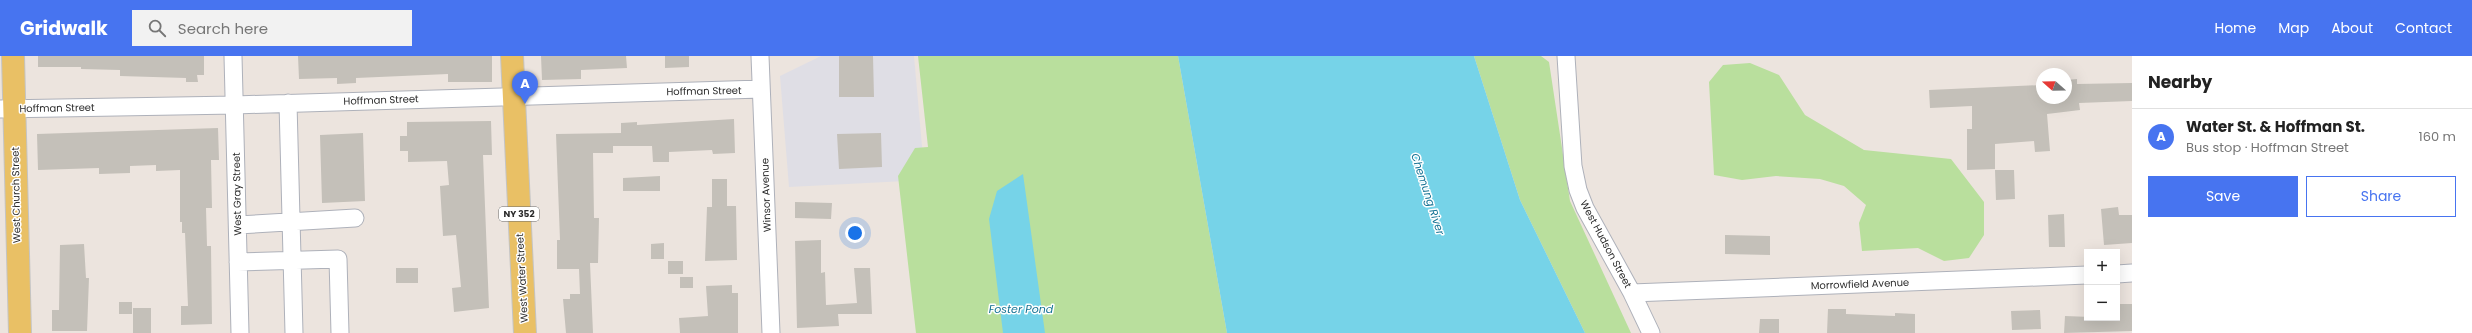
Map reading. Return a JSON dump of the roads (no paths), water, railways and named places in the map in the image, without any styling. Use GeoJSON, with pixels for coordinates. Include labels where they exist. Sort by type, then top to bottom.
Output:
{"type":"FeatureCollection","features":[{"type":"Feature","properties":{"kind":"main road","name":"West Church Street"},"geometry":{"type":"LineString","coordinates":[[13,56],[7,109],[20,333]]}},
{"type":"Feature","properties":{"kind":"main road","name":"West Water Street"},"geometry":{"type":"LineString","coordinates":[[512,56],[525,333]]}},
{"type":"Feature","properties":{"kind":"street","name":"West Gray Street"},"geometry":{"type":"LineString","coordinates":[[233,56],[240,333]]}},
{"type":"Feature","properties":{"kind":"street","name":"Winsor Avenue"},"geometry":{"type":"LineString","coordinates":[[760,56],[771,333]]}},
{"type":"Feature","properties":{"kind":"street","name":"West Hudson Street"},"geometry":{"type":"LineString","coordinates":[[1566,56],[1573,166],[1578,190],[1585,208],[1632,294],[1651,333]]}},
{"type":"Feature","properties":{"kind":"street","name":"Hoffman Street"},"geometry":{"type":"LineString","coordinates":[[7,109],[235,105],[761,90]]}},
{"type":"Feature","properties":{"kind":"street"},"geometry":{"type":"LineString","coordinates":[[288,103],[294,333]]}},
{"type":"Feature","properties":{"kind":"street"},"geometry":{"type":"LineString","coordinates":[[238,225],[355,218]]}},
{"type":"Feature","properties":{"kind":"street"},"geometry":{"type":"LineString","coordinates":[[238,262],[338,259],[340,333]]}},
{"type":"Feature","properties":{"kind":"street"},"geometry":{"type":"LineString","coordinates":[[2120,274],[2132,273]]}},
{"type":"Feature","properties":{"kind":"street","name":"Morrowfield Avenue"},"geometry":{"type":"LineString","coordinates":[[1632,294],[2084,275]]}},
{"type":"Feature","properties":{"kind":"water","name":"Chemung River"},"geometry":{"type":"Polygon","coordinates":[[[1178,56],[1474,56],[1520,200],[1585,333],[1227,333],[1178,56]]]}},
{"type":"Feature","properties":{"kind":"water","name":"Foster Pond"},"geometry":{"type":"Polygon","coordinates":[[[1023,174],[1045,333],[1003,333],[989,219],[997,191],[1023,174]]]}},
{"type":"Feature","properties":{"kind":"place","name":"Water St. & Hoffman St."},"geometry":{"type":"Point","coordinates":[525,104]}}]}
